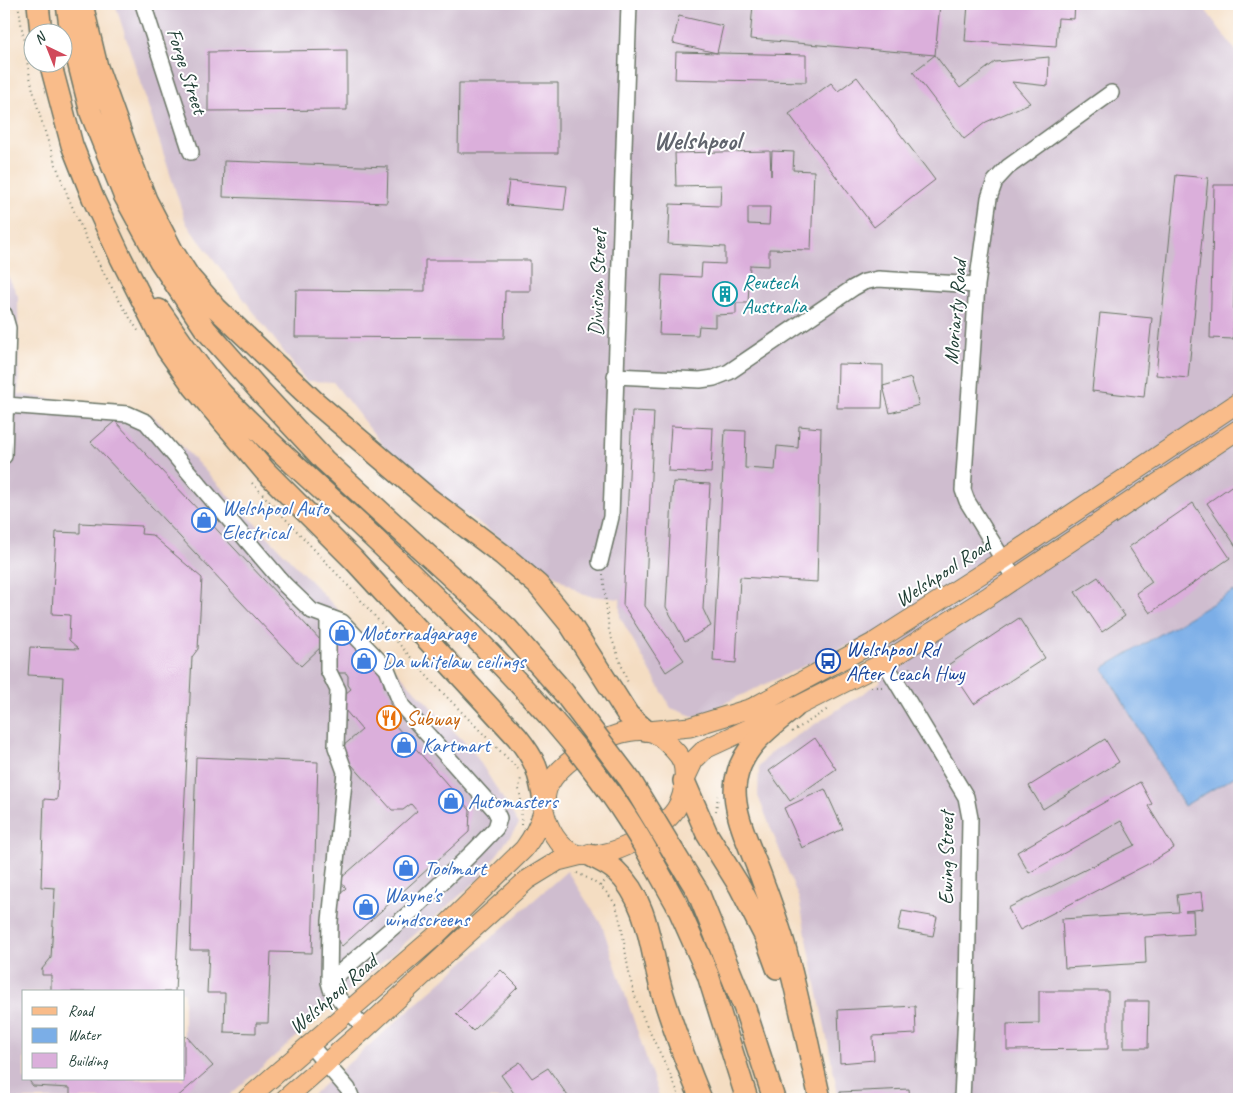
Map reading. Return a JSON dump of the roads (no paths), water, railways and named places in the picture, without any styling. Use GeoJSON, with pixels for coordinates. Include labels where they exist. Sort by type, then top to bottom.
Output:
{"type":"FeatureCollection","features":[{"type":"Feature","properties":{"kind":"highway"},"geometry":{"type":"LineString","coordinates":[[38,4],[39,22]]}},
{"type":"Feature","properties":{"kind":"highway"},"geometry":{"type":"LineString","coordinates":[[67,4],[71,33],[91,114],[124,195],[160,261],[206,330],[260,391],[324,460],[507,628],[564,693],[630,780],[698,892],[745,1009],[774,1099]]}},
{"type":"Feature","properties":{"kind":"highway"},"geometry":{"type":"LineString","coordinates":[[82,4],[97,67],[146,200],[189,277],[216,308],[315,402],[428,498],[538,584],[570,624],[628,715],[647,731]]}},
{"type":"Feature","properties":{"kind":"highway"},"geometry":{"type":"LineString","coordinates":[[53,72],[72,145],[93,198],[167,349],[194,387],[265,471],[353,560],[517,737],[537,767],[544,805]]}},
{"type":"Feature","properties":{"kind":"highway"},"geometry":{"type":"LineString","coordinates":[[93,198],[148,294],[183,345],[222,394],[269,442],[431,592],[550,717],[610,792],[636,830],[676,903],[708,975],[747,1099]]}},
{"type":"Feature","properties":{"kind":"highway"},"geometry":{"type":"LineString","coordinates":[[794,708],[757,739],[748,751],[739,769],[735,800],[786,950],[819,1099]]}},
{"type":"Feature","properties":{"kind":"highway"},"geometry":{"type":"LineString","coordinates":[[684,780],[707,834],[740,887],[766,938],[783,983],[819,1099]]}},
{"type":"Feature","properties":{"kind":"highway"},"geometry":{"type":"LineString","coordinates":[[586,855],[616,871],[627,883],[639,904],[649,934],[662,993],[681,1051],[701,1099]]}},
{"type":"Feature","properties":{"kind":"main road","name":"Welshpool Road"},"geometry":{"type":"LineString","coordinates":[[647,731],[690,727],[752,708],[873,643],[1003,560],[1239,402]]}},
{"type":"Feature","properties":{"kind":"main road","name":"Welshpool Road"},"geometry":{"type":"LineString","coordinates":[[684,780],[694,760],[704,749],[794,708],[885,662],[1015,579],[1239,429]]}},
{"type":"Feature","properties":{"kind":"main road"},"geometry":{"type":"LineString","coordinates":[[938,602],[975,589],[982,589],[989,596]]}},
{"type":"Feature","properties":{"kind":"main road"},"geometry":{"type":"LineString","coordinates":[[285,1099],[366,1030],[527,880],[558,861],[606,853],[628,845],[657,827],[676,808],[684,788],[684,765],[680,757],[661,738],[647,731],[632,730],[618,734],[580,754],[556,774],[548,785],[544,805],[549,828],[569,851],[586,855]]}},
{"type":"Feature","properties":{"kind":"main road","name":"Welshpool Road"},"geometry":{"type":"LineString","coordinates":[[246,1099],[433,938],[524,848],[536,832],[544,805]]}},
{"type":"Feature","properties":{"kind":"street","name":"Forge Street"},"geometry":{"type":"LineString","coordinates":[[143,4],[191,152]]}},
{"type":"Feature","properties":{"kind":"street","name":"Division Street"},"geometry":{"type":"LineString","coordinates":[[600,562],[611,516],[629,4]]}},
{"type":"Feature","properties":{"kind":"street","name":"Moriarty Road"},"geometry":{"type":"LineString","coordinates":[[1015,579],[967,501],[963,490],[978,285],[989,198],[995,181],[1008,168],[1111,93]]}},
{"type":"Feature","properties":{"kind":"street"},"geometry":{"type":"LineString","coordinates":[[615,376],[700,380],[714,378],[729,372],[864,282],[878,279],[978,285]]}},
{"type":"Feature","properties":{"kind":"street"},"geometry":{"type":"LineString","coordinates":[[4,456],[6,321]]}},
{"type":"Feature","properties":{"kind":"street"},"geometry":{"type":"LineString","coordinates":[[6,405],[128,414],[146,422],[285,585],[312,611],[342,622],[387,669],[402,706],[495,810],[498,818],[496,828],[476,850],[413,910],[329,982]]}},
{"type":"Feature","properties":{"kind":"street"},"geometry":{"type":"LineString","coordinates":[[328,617],[328,670],[338,690],[336,747],[345,772],[330,922],[329,982],[331,989],[366,1030]]}},
{"type":"Feature","properties":{"kind":"street","name":"Ewing Street"},"geometry":{"type":"LineString","coordinates":[[873,643],[966,797],[970,818],[967,990],[962,1099]]}},
{"type":"Feature","properties":{"kind":"street"},"geometry":{"type":"LineString","coordinates":[[309,1044],[348,1089],[352,1099]]}},
{"type":"Feature","properties":{"kind":"water"},"geometry":{"type":"Polygon","coordinates":[[[1234,591],[1239,600],[1239,774],[1184,806],[1103,668],[1234,591]]]}},
{"type":"Feature","properties":{"kind":"place","name":"Reutech Australia"},"geometry":{"type":"Point","coordinates":[725,294]}},
{"type":"Feature","properties":{"kind":"place","name":"Welshpool Auto Electrical"},"geometry":{"type":"Point","coordinates":[204,520]}},
{"type":"Feature","properties":{"kind":"place","name":"Motorradgarage"},"geometry":{"type":"Point","coordinates":[342,633]}},
{"type":"Feature","properties":{"kind":"place","name":"Da whitelaw ceilings"},"geometry":{"type":"Point","coordinates":[364,661]}},
{"type":"Feature","properties":{"kind":"place","name":"Welshpool Rd After Leach Hwy"},"geometry":{"type":"Point","coordinates":[828,661]}},
{"type":"Feature","properties":{"kind":"place","name":"Subway"},"geometry":{"type":"Point","coordinates":[389,718]}},
{"type":"Feature","properties":{"kind":"place","name":"Kartmart"},"geometry":{"type":"Point","coordinates":[404,745]}},
{"type":"Feature","properties":{"kind":"place","name":"Automasters"},"geometry":{"type":"Point","coordinates":[451,801]}},
{"type":"Feature","properties":{"kind":"place","name":"Toolmart"},"geometry":{"type":"Point","coordinates":[406,868]}},
{"type":"Feature","properties":{"kind":"place","name":"Wayne's windscreens"},"geometry":{"type":"Point","coordinates":[366,907]}},
{"type":"Feature","properties":{"kind":"district","name":"Welshpool"},"geometry":{"type":"Point","coordinates":[697,140]}}]}
